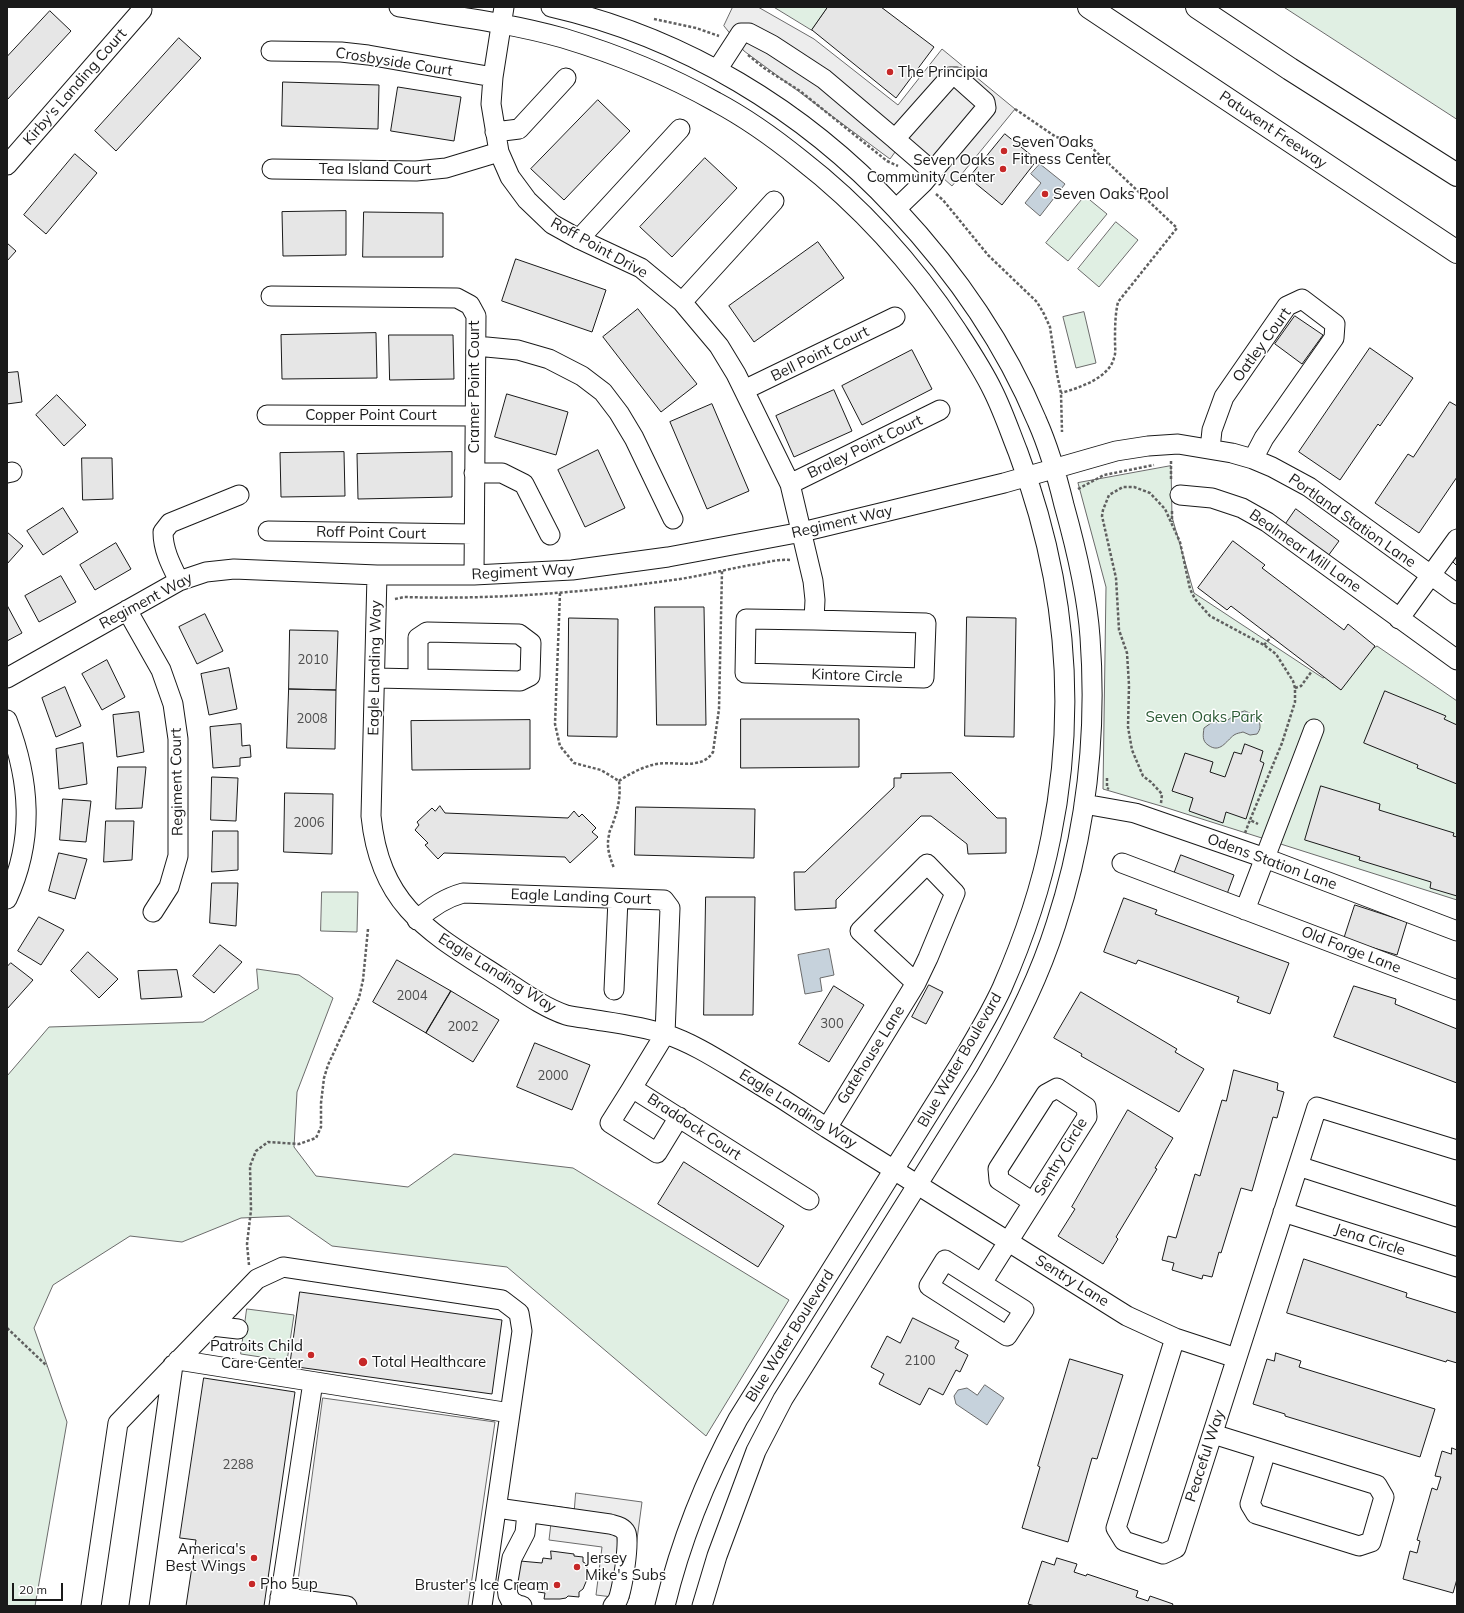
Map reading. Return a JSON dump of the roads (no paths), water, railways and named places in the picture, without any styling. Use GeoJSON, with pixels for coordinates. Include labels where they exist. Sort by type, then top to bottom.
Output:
{"type":"FeatureCollection","features":[{"type":"Feature","properties":{"kind":"highway","name":"Patuxent Freeway"},"geometry":{"type":"LineString","coordinates":[[1089,7],[1457,252]]}},
{"type":"Feature","properties":{"kind":"highway"},"geometry":{"type":"LineString","coordinates":[[1197,7],[1290,69],[1457,175]]}},
{"type":"Feature","properties":{"kind":"street","name":"Blue Water Boulevard"},"geometry":{"type":"LineString","coordinates":[[399,7],[503,16],[560,37],[628,59],[677,81],[719,103],[772,136],[825,178],[860,210],[903,257],[937,300],[968,347],[993,391],[1027,476],[1043,529],[1054,578],[1063,638],[1065,694],[1063,749],[1058,800],[1051,840],[1028,921],[1002,989],[960,1064],[738,1419],[716,1460],[681,1550],[665,1606]]}},
{"type":"Feature","properties":{"kind":"street","name":"Blue Water Boulevard"},"geometry":{"type":"LineString","coordinates":[[551,7],[629,30],[686,54],[717,70],[788,113],[837,152],[874,185],[925,240],[956,279],[990,332],[1017,380],[1037,421],[1055,469],[1069,522],[1081,577],[1090,635],[1092,696],[1090,753],[1084,804],[1067,887],[1056,925],[1027,1000],[985,1077],[783,1398],[756,1451],[720,1549],[702,1606]]}},
{"type":"Feature","properties":{"kind":"street","name":"Kirby's Landing Court"},"geometry":{"type":"LineString","coordinates":[[7,165],[142,10]]}},
{"type":"Feature","properties":{"kind":"street","name":"Roff Point Drive"},"geometry":{"type":"LineString","coordinates":[[503,16],[492,78],[491,104],[499,152],[510,177],[527,200],[552,224],[579,239],[641,268],[682,302],[719,346],[744,390],[790,484],[802,532]]}},
{"type":"Feature","properties":{"kind":"street"},"geometry":{"type":"LineString","coordinates":[[717,70],[741,33],[749,33],[772,45],[824,79],[896,139],[932,180]]}},
{"type":"Feature","properties":{"kind":"street","name":"Crosbyside Court"},"geometry":{"type":"LineString","coordinates":[[272,51],[341,52],[368,55],[492,78]]}},
{"type":"Feature","properties":{"kind":"street"},"geometry":{"type":"LineString","coordinates":[[896,139],[950,77],[957,77],[985,102],[986,108],[932,180],[896,209]]}},
{"type":"Feature","properties":{"kind":"street"},"geometry":{"type":"LineString","coordinates":[[495,132],[519,129],[566,78]]}},
{"type":"Feature","properties":{"kind":"street"},"geometry":{"type":"LineString","coordinates":[[579,239],[680,129]]}},
{"type":"Feature","properties":{"kind":"street","name":"Tea Island Court"},"geometry":{"type":"LineString","coordinates":[[272,169],[416,171],[446,168],[499,152]]}},
{"type":"Feature","properties":{"kind":"street"},"geometry":{"type":"LineString","coordinates":[[682,302],[774,201]]}},
{"type":"Feature","properties":{"kind":"street","name":"Cramer Point Court"},"geometry":{"type":"LineString","coordinates":[[271,296],[457,298],[470,305],[476,316],[473,534],[474,575]]}},
{"type":"Feature","properties":{"kind":"street","name":"Oatley Court"},"geometry":{"type":"LineString","coordinates":[[1210,449],[1212,430],[1224,397],[1286,306],[1302,299],[1335,324],[1334,338],[1264,438],[1253,459]]}},
{"type":"Feature","properties":{"kind":"street","name":"Bell Point Court"},"geometry":{"type":"LineString","coordinates":[[744,390],[895,317]]}},
{"type":"Feature","properties":{"kind":"street"},"geometry":{"type":"LineString","coordinates":[[476,346],[518,350],[549,359],[582,376],[602,392],[619,413],[634,438],[673,519]]}},
{"type":"Feature","properties":{"kind":"street","name":"Braley Point Court"},"geometry":{"type":"LineString","coordinates":[[790,484],[940,410]]}},
{"type":"Feature","properties":{"kind":"street","name":"Copper Point Court"},"geometry":{"type":"LineString","coordinates":[[267,415],[475,416]]}},
{"type":"Feature","properties":{"kind":"street","name":"Portland Station Lane"},"geometry":{"type":"LineString","coordinates":[[1055,469],[1116,451],[1148,446],[1178,444],[1232,453],[1253,459],[1272,467],[1309,487],[1457,594]]}},
{"type":"Feature","properties":{"kind":"street","name":"Regiment Way"},"geometry":{"type":"LineString","coordinates":[[7,678],[179,581],[206,572],[234,569],[377,575],[474,575],[572,570],[661,558],[802,532],[1055,469]]}},
{"type":"Feature","properties":{"kind":"street"},"geometry":{"type":"LineString","coordinates":[[474,473],[502,473],[524,484],[550,535]]}},
{"type":"Feature","properties":{"kind":"street"},"geometry":{"type":"LineString","coordinates":[[179,581],[169,562],[163,543],[163,532],[170,523],[239,495]]}},
{"type":"Feature","properties":{"kind":"street","name":"Bealmear Mill Lane"},"geometry":{"type":"LineString","coordinates":[[1174,496],[1212,498],[1242,508],[1267,522],[1457,660]]}},
{"type":"Feature","properties":{"kind":"street","name":"Roff Point Court"},"geometry":{"type":"LineString","coordinates":[[268,531],[473,534]]}},
{"type":"Feature","properties":{"kind":"street"},"geometry":{"type":"LineString","coordinates":[[802,532],[813,581],[815,600],[814,620]]}},
{"type":"Feature","properties":{"kind":"street"},"geometry":{"type":"LineString","coordinates":[[1400,619],[1457,539]]}},
{"type":"Feature","properties":{"kind":"street","name":"Eagle Landing Way"},"geometry":{"type":"LineString","coordinates":[[377,575],[371,816],[373,838],[386,878],[396,896],[417,920],[449,945],[538,1002],[566,1015],[634,1026],[665,1034],[706,1052],[789,1102],[827,1128],[918,1184]]}},
{"type":"Feature","properties":{"kind":"street","name":"Regiment Court"},"geometry":{"type":"LineString","coordinates":[[127,610],[161,670],[174,704],[178,739],[178,856],[168,887],[153,912]]}},
{"type":"Feature","properties":{"kind":"street","name":"Kintore Circle"},"geometry":{"type":"LineString","coordinates":[[746,619],[814,620],[926,623],[924,678],[745,673],[746,619]]}},
{"type":"Feature","properties":{"kind":"street"},"geometry":{"type":"LineString","coordinates":[[375,678],[418,679],[520,681],[530,676],[531,643],[519,634],[427,632],[418,638],[418,679]]}},
{"type":"Feature","properties":{"kind":"street"},"geometry":{"type":"LineString","coordinates":[[7,720],[14,738],[21,765],[26,795],[26,825],[21,858],[7,899]]}},
{"type":"Feature","properties":{"kind":"street"},"geometry":{"type":"LineString","coordinates":[[1245,910],[1314,729]]}},
{"type":"Feature","properties":{"kind":"street","name":"Odens Station Lane"},"geometry":{"type":"LineString","coordinates":[[1084,804],[1135,813],[1265,858],[1457,931]]}},
{"type":"Feature","properties":{"kind":"street","name":"Old Forge Lane"},"geometry":{"type":"LineString","coordinates":[[1122,863],[1457,990]]}},
{"type":"Feature","properties":{"kind":"street","name":"Gatehouse Lane"},"geometry":{"type":"LineString","coordinates":[[827,1128],[916,983],[955,893],[926,864],[860,931],[916,983]]}},
{"type":"Feature","properties":{"kind":"street","name":"Eagle Landing Court"},"geometry":{"type":"LineString","coordinates":[[417,920],[431,908],[451,896],[463,893],[664,900],[670,908],[665,1034]]}},
{"type":"Feature","properties":{"kind":"street"},"geometry":{"type":"LineString","coordinates":[[614,990],[618,898]]}},
{"type":"Feature","properties":{"kind":"street","name":"Braddock Court"},"geometry":{"type":"LineString","coordinates":[[665,1034],[632,1088],[809,1200]]}},
{"type":"Feature","properties":{"kind":"street"},"geometry":{"type":"LineString","coordinates":[[632,1088],[610,1124],[656,1153],[679,1117]]}},
{"type":"Feature","properties":{"kind":"street","name":"Sentry Circle"},"geometry":{"type":"LineString","coordinates":[[982,1283],[1087,1117],[1086,1107],[1057,1088],[1046,1094],[998,1169],[999,1180],[1033,1202]]}},
{"type":"Feature","properties":{"kind":"street","name":"Peaceful Way"},"geometry":{"type":"LineString","coordinates":[[1175,1338],[1116,1528],[1124,1541],[1162,1554],[1176,1548],[1317,1107],[1457,1150]]}},
{"type":"Feature","properties":{"kind":"street"},"geometry":{"type":"LineString","coordinates":[[1298,1166],[1457,1217]]}},
{"type":"Feature","properties":{"kind":"street","name":"Sentry Lane"},"geometry":{"type":"LineString","coordinates":[[918,1184],[1127,1316],[1175,1338],[1236,1358]]}},
{"type":"Feature","properties":{"kind":"street","name":"Jena Circle"},"geometry":{"type":"LineString","coordinates":[[1283,1212],[1457,1267]]}},
{"type":"Feature","properties":{"kind":"street"},"geometry":{"type":"LineString","coordinates":[[945,1260],[982,1283],[1024,1310],[1007,1336],[929,1286],[945,1260]]}},
{"type":"Feature","properties":{"kind":"street"},"geometry":{"type":"LineString","coordinates":[[92,1606],[118,1423],[257,1279],[283,1267],[502,1300],[519,1313],[522,1331],[482,1606]]}},
{"type":"Feature","properties":{"kind":"street"},"geometry":{"type":"LineString","coordinates":[[212,1326],[238,1329]]}},
{"type":"Feature","properties":{"kind":"street"},"geometry":{"type":"LineString","coordinates":[[176,1363],[313,1382],[510,1413]]}},
{"type":"Feature","properties":{"kind":"street"},"geometry":{"type":"LineString","coordinates":[[140,1606],[176,1363]]}},
{"type":"Feature","properties":{"kind":"street"},"geometry":{"type":"LineString","coordinates":[[313,1382],[280,1601],[347,1606]]}},
{"type":"Feature","properties":{"kind":"street"},"geometry":{"type":"LineString","coordinates":[[1213,1434],[1377,1486],[1384,1497],[1371,1542],[1359,1546],[1256,1514],[1250,1504],[1266,1451]]}},
{"type":"Feature","properties":{"kind":"street"},"geometry":{"type":"LineString","coordinates":[[497,1508],[610,1524],[621,1527],[626,1534],[628,1542],[621,1590],[618,1601],[613,1606]]}},
{"type":"Feature","properties":{"kind":"street"},"geometry":{"type":"LineString","coordinates":[[522,1606],[511,1601],[508,1595],[507,1587],[512,1558],[524,1533],[527,1513]]}},
{"type":"Feature","properties":{"kind":"place","name":"The Principia"},"geometry":{"type":"Point","coordinates":[890,72]}},
{"type":"Feature","properties":{"kind":"place","name":"Seven Oaks Fitness Center"},"geometry":{"type":"Point","coordinates":[1004,151]}},
{"type":"Feature","properties":{"kind":"place","name":"Seven Oaks Community Center"},"geometry":{"type":"Point","coordinates":[1003,169]}},
{"type":"Feature","properties":{"kind":"place","name":"Seven Oaks Pool"},"geometry":{"type":"Point","coordinates":[1045,194]}},
{"type":"Feature","properties":{"kind":"place","name":"Patroits Child Care Center"},"geometry":{"type":"Point","coordinates":[311,1355]}},
{"type":"Feature","properties":{"kind":"place","name":"Total Healthcare"},"geometry":{"type":"Point","coordinates":[363,1362]}},
{"type":"Feature","properties":{"kind":"place","name":"America's Best Wings"},"geometry":{"type":"Point","coordinates":[254,1558]}},
{"type":"Feature","properties":{"kind":"place","name":"Jersey Mike's Subs"},"geometry":{"type":"Point","coordinates":[577,1567]}},
{"type":"Feature","properties":{"kind":"place","name":"Pho 5up"},"geometry":{"type":"Point","coordinates":[252,1584]}},
{"type":"Feature","properties":{"kind":"place","name":"Bruster's Ice Cream"},"geometry":{"type":"Point","coordinates":[557,1585]}},
{"type":"Feature","properties":{"kind":"park label","name":"Seven Oaks Park"},"geometry":{"type":"Point","coordinates":[1204,717]}}]}
